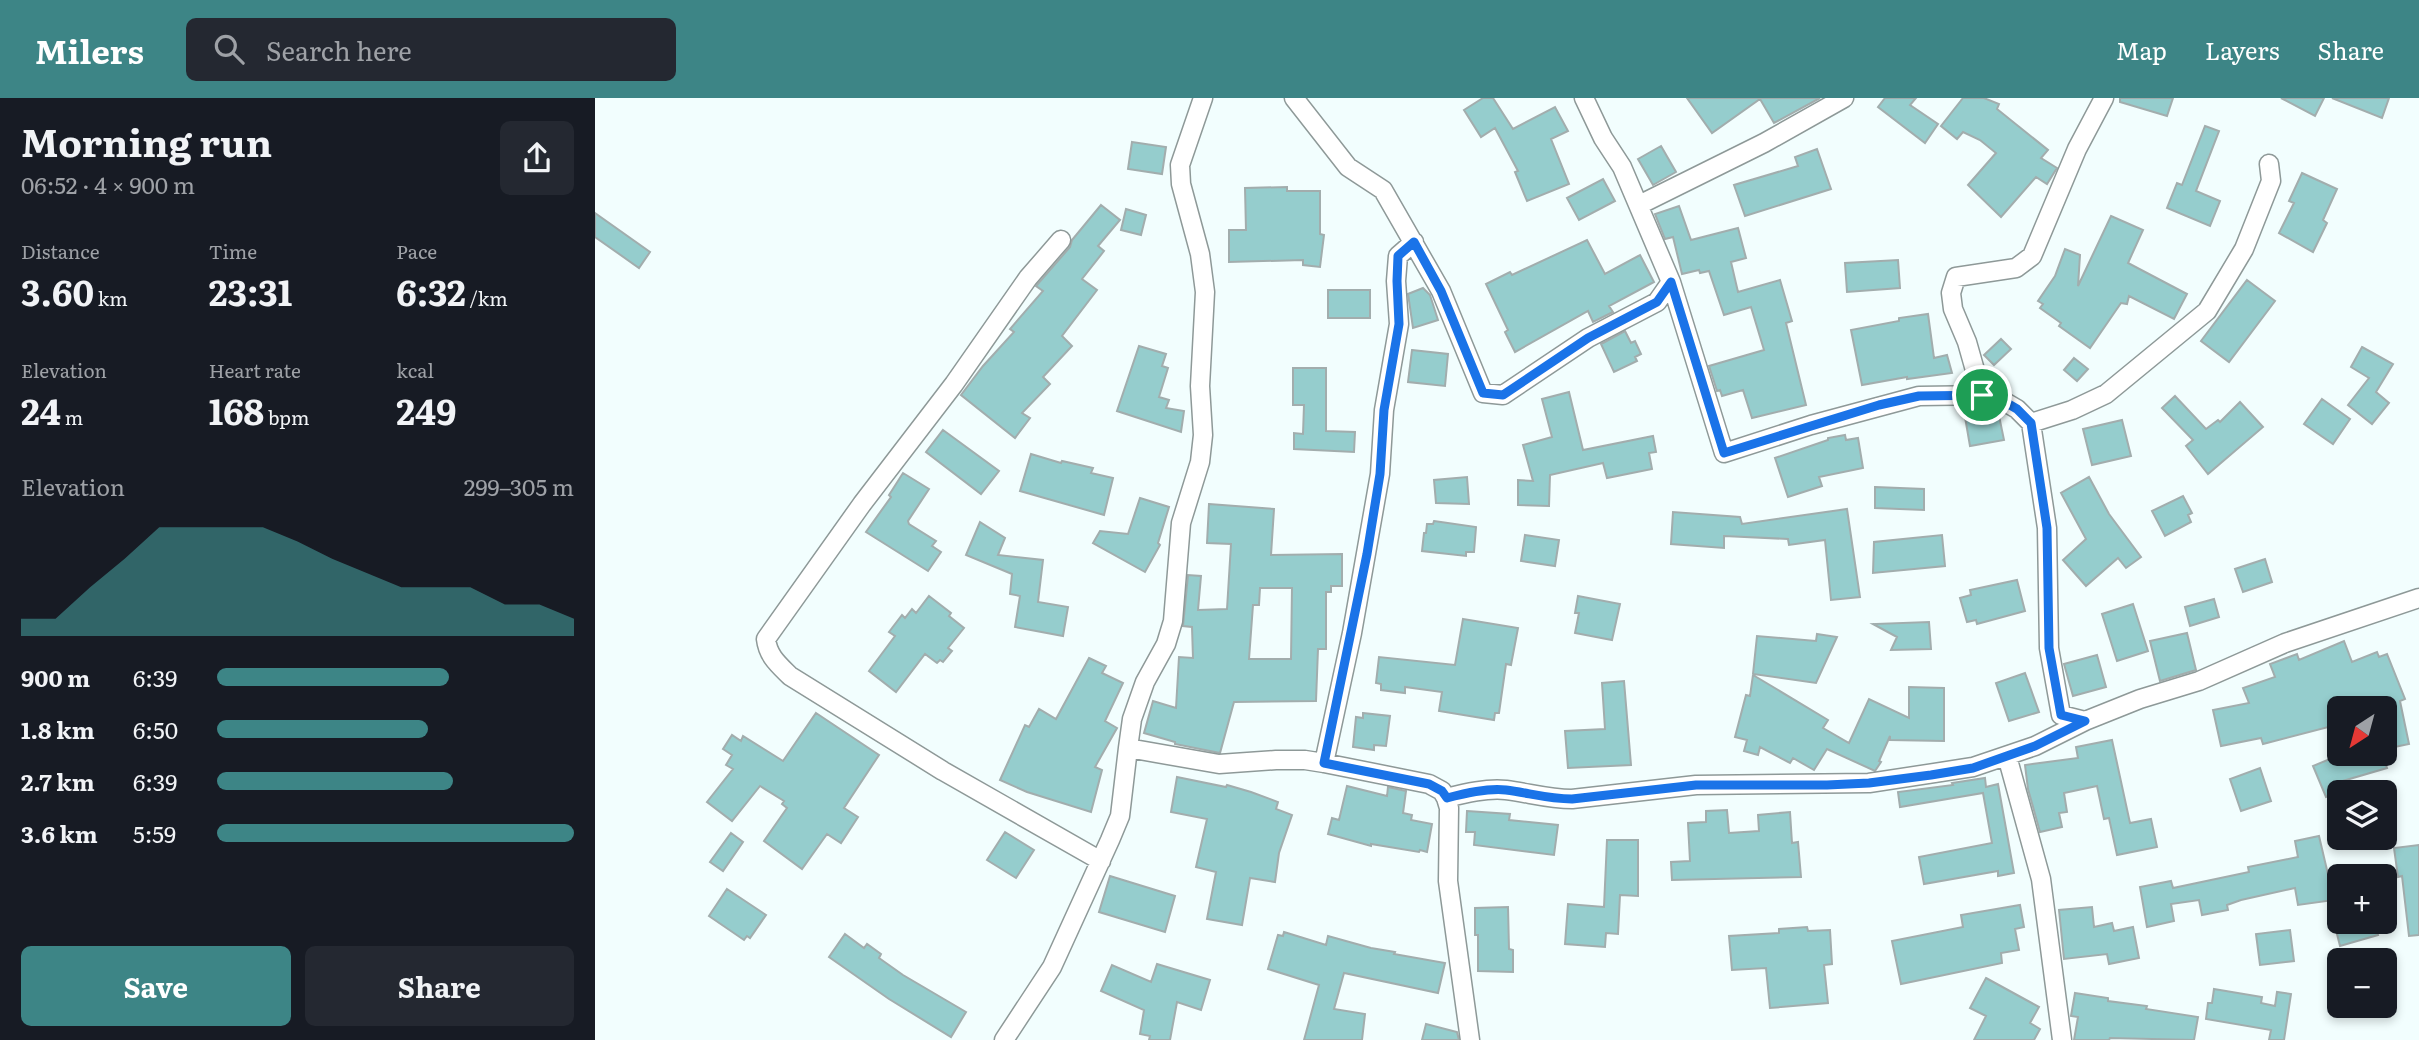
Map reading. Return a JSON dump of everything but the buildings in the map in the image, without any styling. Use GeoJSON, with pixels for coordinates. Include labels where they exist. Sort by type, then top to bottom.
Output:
{"type":"FeatureCollection","features":[{"type":"Feature","properties":{"kind":"street"},"geometry":{"type":"LineString","coordinates":[[1004,1040],[1052,967],[1101,861],[1119,816],[1132,719],[1145,682],[1166,644],[1173,621],[1181,523],[1200,462],[1203,435],[1201,386],[1205,292],[1200,254],[1181,184],[1180,165],[1203,98]]}},
{"type":"Feature","properties":{"kind":"street"},"geometry":{"type":"LineString","coordinates":[[1294,98],[1348,167],[1383,190],[1441,291],[1483,393],[1503,395],[1588,338],[1657,302],[1671,282]]}},
{"type":"Feature","properties":{"kind":"street"},"geometry":{"type":"LineString","coordinates":[[1584,98],[1603,138],[1622,167],[1671,282],[1724,453],[1879,405],[1919,396],[1993,395],[2017,409],[2031,423],[2047,528],[2049,648],[2055,682],[2061,715],[2085,721]]}},
{"type":"Feature","properties":{"kind":"street"},"geometry":{"type":"LineString","coordinates":[[1639,205],[1764,143],[1844,98]]}},
{"type":"Feature","properties":{"kind":"street"},"geometry":{"type":"LineString","coordinates":[[1982,395],[1967,342],[1953,309],[1951,293],[1956,277],[2016,268],[2032,256],[2077,149],[2104,98]]}},
{"type":"Feature","properties":{"kind":"street"},"geometry":{"type":"LineString","coordinates":[[2031,423],[2072,410],[2106,394],[2207,311],[2245,248],[2271,181],[2269,164]]}},
{"type":"Feature","properties":{"kind":"street"},"geometry":{"type":"LineString","coordinates":[[1061,240],[1028,278],[954,384],[862,504],[766,639],[767,650],[790,676],[943,771],[1101,861]]}},
{"type":"Feature","properties":{"kind":"street"},"geometry":{"type":"LineString","coordinates":[[1324,763],[1367,554],[1380,474],[1384,410],[1399,324],[1398,256],[1414,242]]}},
{"type":"Feature","properties":{"kind":"street"},"geometry":{"type":"LineString","coordinates":[[1447,798],[1475,791],[1504,790],[1555,799],[1572,799],[1696,785],[1869,783],[1973,768],[2035,746],[2085,721],[2140,699],[2199,681],[2285,643],[2419,598]]}},
{"type":"Feature","properties":{"kind":"street"},"geometry":{"type":"LineString","coordinates":[[1128,748],[1219,764],[1305,760],[1429,784],[1442,791],[1449,808],[1448,881],[1470,1040]]}},
{"type":"Feature","properties":{"kind":"street"},"geometry":{"type":"LineString","coordinates":[[2007,756],[2041,879],[2062,1040]]}},
{"type":"Feature","properties":{"kind":"route"},"geometry":{"type":"LineString","coordinates":[[1414,242],[1441,291],[1483,393],[1503,395],[1588,338],[1657,302],[1671,282],[1724,453],[1879,405],[1919,396],[1982,395],[1993,395],[2017,409],[2031,423],[2047,528],[2049,648],[2057,693],[2061,715],[2085,721],[2035,746],[1973,768],[1869,783],[1696,785],[1572,799],[1555,799],[1504,790],[1475,791],[1447,798],[1442,791],[1429,784],[1324,763],[1352,633],[1380,474],[1384,410],[1399,324],[1398,256],[1414,242]]}}]}
